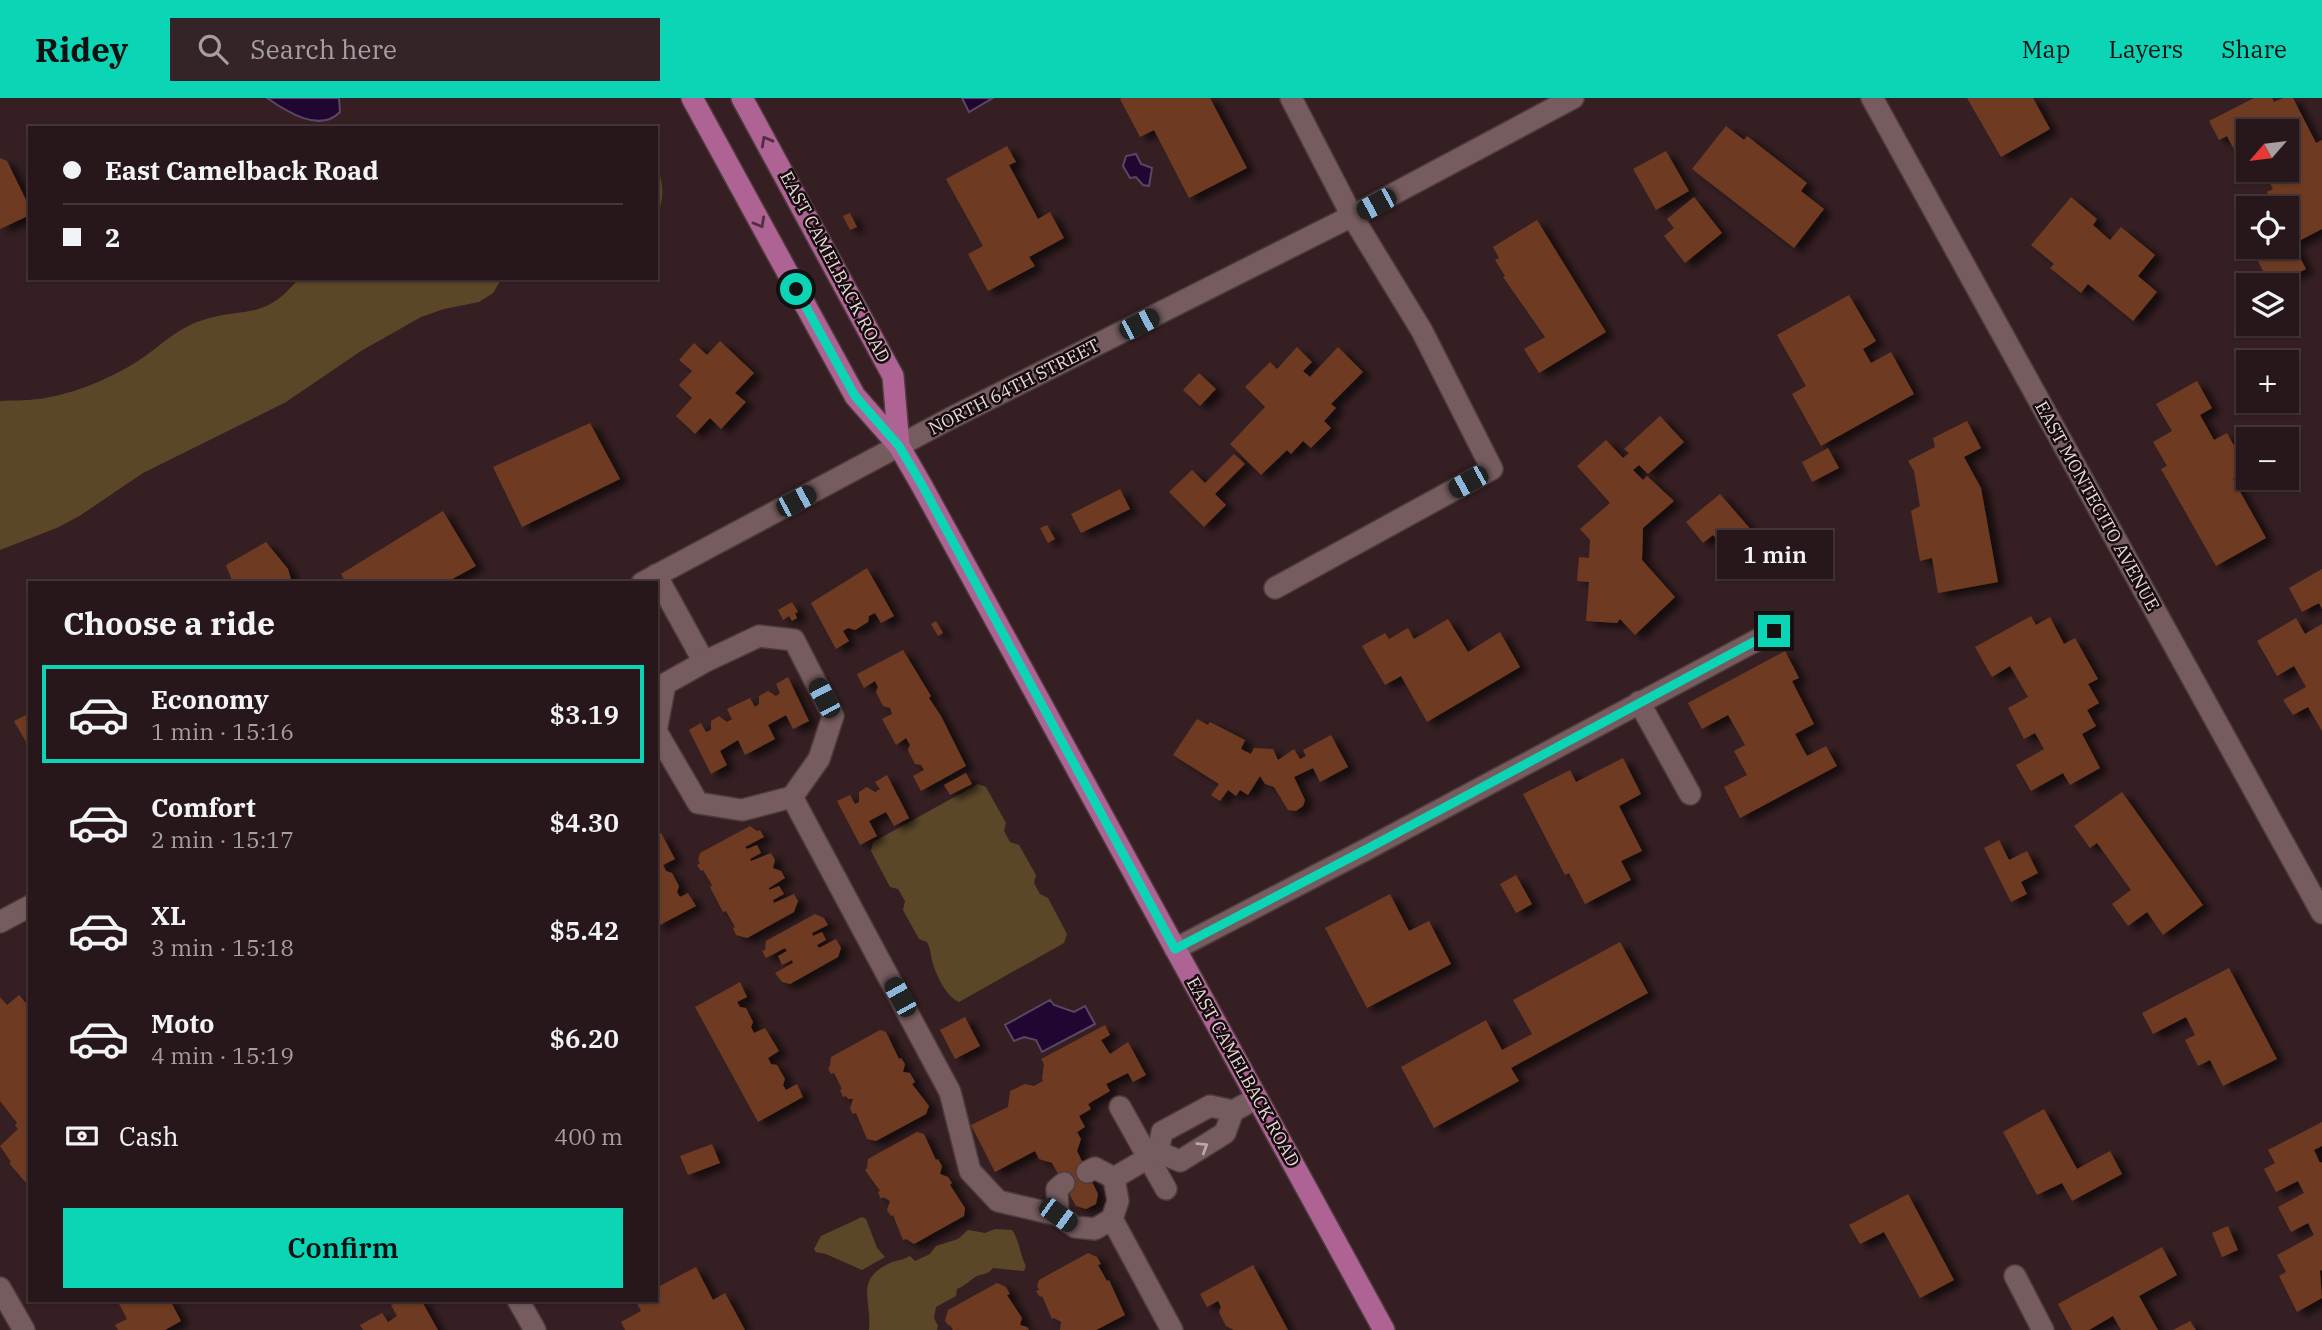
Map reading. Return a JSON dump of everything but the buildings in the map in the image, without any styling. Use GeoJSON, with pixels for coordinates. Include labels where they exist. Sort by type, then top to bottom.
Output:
{"type":"FeatureCollection","features":[{"type":"Feature","properties":{"kind":"main road","name":"EAST CAMELBACK ROAD"},"geometry":{"type":"LineString","coordinates":[[692,98],[855,396],[899,446],[1384,1330]]}},
{"type":"Feature","properties":{"kind":"main road","name":"EAST CAMELBACK ROAD"},"geometry":{"type":"LineString","coordinates":[[742,98],[893,376],[899,446]]}},
{"type":"Feature","properties":{"kind":"street"},"geometry":{"type":"LineString","coordinates":[[1275,587],[1492,469],[1422,331],[1352,216],[1292,98]]}},
{"type":"Feature","properties":{"kind":"street","name":"NORTH 64TH STREET"},"geometry":{"type":"LineString","coordinates":[[649,579],[899,446],[1352,216],[1573,98]]}},
{"type":"Feature","properties":{"kind":"street","name":"EAST MONTECITO AVENUE"},"geometry":{"type":"LineString","coordinates":[[1872,98],[2322,913]]}},
{"type":"Feature","properties":{"kind":"street"},"geometry":{"type":"LineString","coordinates":[[658,593],[704,662]]}},
{"type":"Feature","properties":{"kind":"street"},"geometry":{"type":"LineString","coordinates":[[1175,949],[1774,631]]}},
{"type":"Feature","properties":{"kind":"street"},"geometry":{"type":"LineString","coordinates":[[658,722],[666,684],[704,662],[759,636],[794,640],[833,716],[819,759],[792,797],[742,810],[698,803],[658,734]]}},
{"type":"Feature","properties":{"kind":"street"},"geometry":{"type":"LineString","coordinates":[[1639,702],[1690,794]]}},
{"type":"Feature","properties":{"kind":"street"},"geometry":{"type":"LineString","coordinates":[[792,797],[950,1092],[970,1171],[998,1201],[1058,1215],[1075,1227],[1095,1229],[1112,1219],[1118,1201],[1114,1178]]}},
{"type":"Feature","properties":{"kind":"street"},"geometry":{"type":"LineString","coordinates":[[0,922],[28,907]]}},
{"type":"Feature","properties":{"kind":"street"},"geometry":{"type":"LineString","coordinates":[[1114,1178],[1153,1155],[1162,1132],[1210,1106],[1233,1111],[1258,1098]]}},
{"type":"Feature","properties":{"kind":"street"},"geometry":{"type":"LineString","coordinates":[[1120,1107],[1153,1155],[1166,1188]]}},
{"type":"Feature","properties":{"kind":"street"},"geometry":{"type":"LineString","coordinates":[[1153,1155],[1180,1161],[1225,1133],[1233,1111]]}},
{"type":"Feature","properties":{"kind":"street"},"geometry":{"type":"LineString","coordinates":[[1087,1172],[1094,1168],[1114,1178]]}},
{"type":"Feature","properties":{"kind":"street"},"geometry":{"type":"LineString","coordinates":[[1058,1215],[1057,1189],[1064,1183]]}},
{"type":"Feature","properties":{"kind":"street"},"geometry":{"type":"LineString","coordinates":[[1112,1219],[1172,1330]]}},
{"type":"Feature","properties":{"kind":"street"},"geometry":{"type":"LineString","coordinates":[[2015,1276],[2043,1330]]}},
{"type":"Feature","properties":{"kind":"street"},"geometry":{"type":"LineString","coordinates":[[0,1288],[24,1330]]}},
{"type":"Feature","properties":{"kind":"street"},"geometry":{"type":"LineString","coordinates":[[519,1302],[535,1330]]}},
{"type":"Feature","properties":{"kind":"shaded area"},"geometry":{"type":"Polygon","coordinates":[[[267,98],[339,98],[340,112],[323,121],[313,120],[294,114],[267,98]]]}},
{"type":"Feature","properties":{"kind":"shaded area"},"geometry":{"type":"Polygon","coordinates":[[[962,98],[993,98],[969,112],[962,98]]]}},
{"type":"Feature","properties":{"kind":"shaded area"},"geometry":{"type":"Polygon","coordinates":[[[1136,154],[1141,164],[1152,168],[1149,186],[1143,185],[1136,177],[1130,178],[1123,166],[1126,156],[1136,154]]]}},
{"type":"Feature","properties":{"kind":"shaded area"},"geometry":{"type":"Polygon","coordinates":[[[658,170],[661,178],[661,204],[658,212],[658,170]]]}},
{"type":"Feature","properties":{"kind":"shaded area"},"geometry":{"type":"Polygon","coordinates":[[[297,280],[501,280],[493,293],[479,302],[421,317],[361,351],[286,402],[143,473],[59,527],[0,550],[0,401],[28,400],[75,391],[133,364],[190,325],[216,316],[264,307],[286,292],[297,280]]]}},
{"type":"Feature","properties":{"kind":"shaded area"},"geometry":{"type":"Polygon","coordinates":[[[978,784],[986,787],[1006,823],[1004,831],[1010,842],[1019,845],[1036,875],[1034,883],[1040,894],[1048,898],[1067,934],[1064,943],[959,1002],[950,996],[943,986],[927,942],[919,939],[903,910],[905,901],[898,889],[890,887],[871,851],[873,842],[978,784]]]}},
{"type":"Feature","properties":{"kind":"shaded area"},"geometry":{"type":"Polygon","coordinates":[[[1050,1000],[1054,1005],[1074,1012],[1085,1006],[1095,1024],[1042,1052],[1036,1040],[1024,1037],[1014,1041],[1005,1025],[1050,1000]]]}},
{"type":"Feature","properties":{"kind":"shaded area"},"geometry":{"type":"Polygon","coordinates":[[[862,1217],[866,1219],[877,1248],[885,1257],[862,1270],[816,1252],[814,1249],[821,1236],[862,1217]]]}},
{"type":"Feature","properties":{"kind":"shaded area"},"geometry":{"type":"Polygon","coordinates":[[[995,1229],[1012,1230],[1026,1266],[1024,1271],[993,1268],[957,1289],[956,1296],[936,1307],[934,1318],[937,1330],[869,1330],[868,1283],[879,1269],[910,1256],[915,1261],[930,1254],[936,1246],[958,1239],[968,1230],[985,1233],[995,1229]]]}},
{"type":"Feature","properties":{"kind":"route"},"geometry":{"type":"LineString","coordinates":[[796,289],[855,396],[899,446],[922,485],[1175,949],[1774,631]]}}]}
